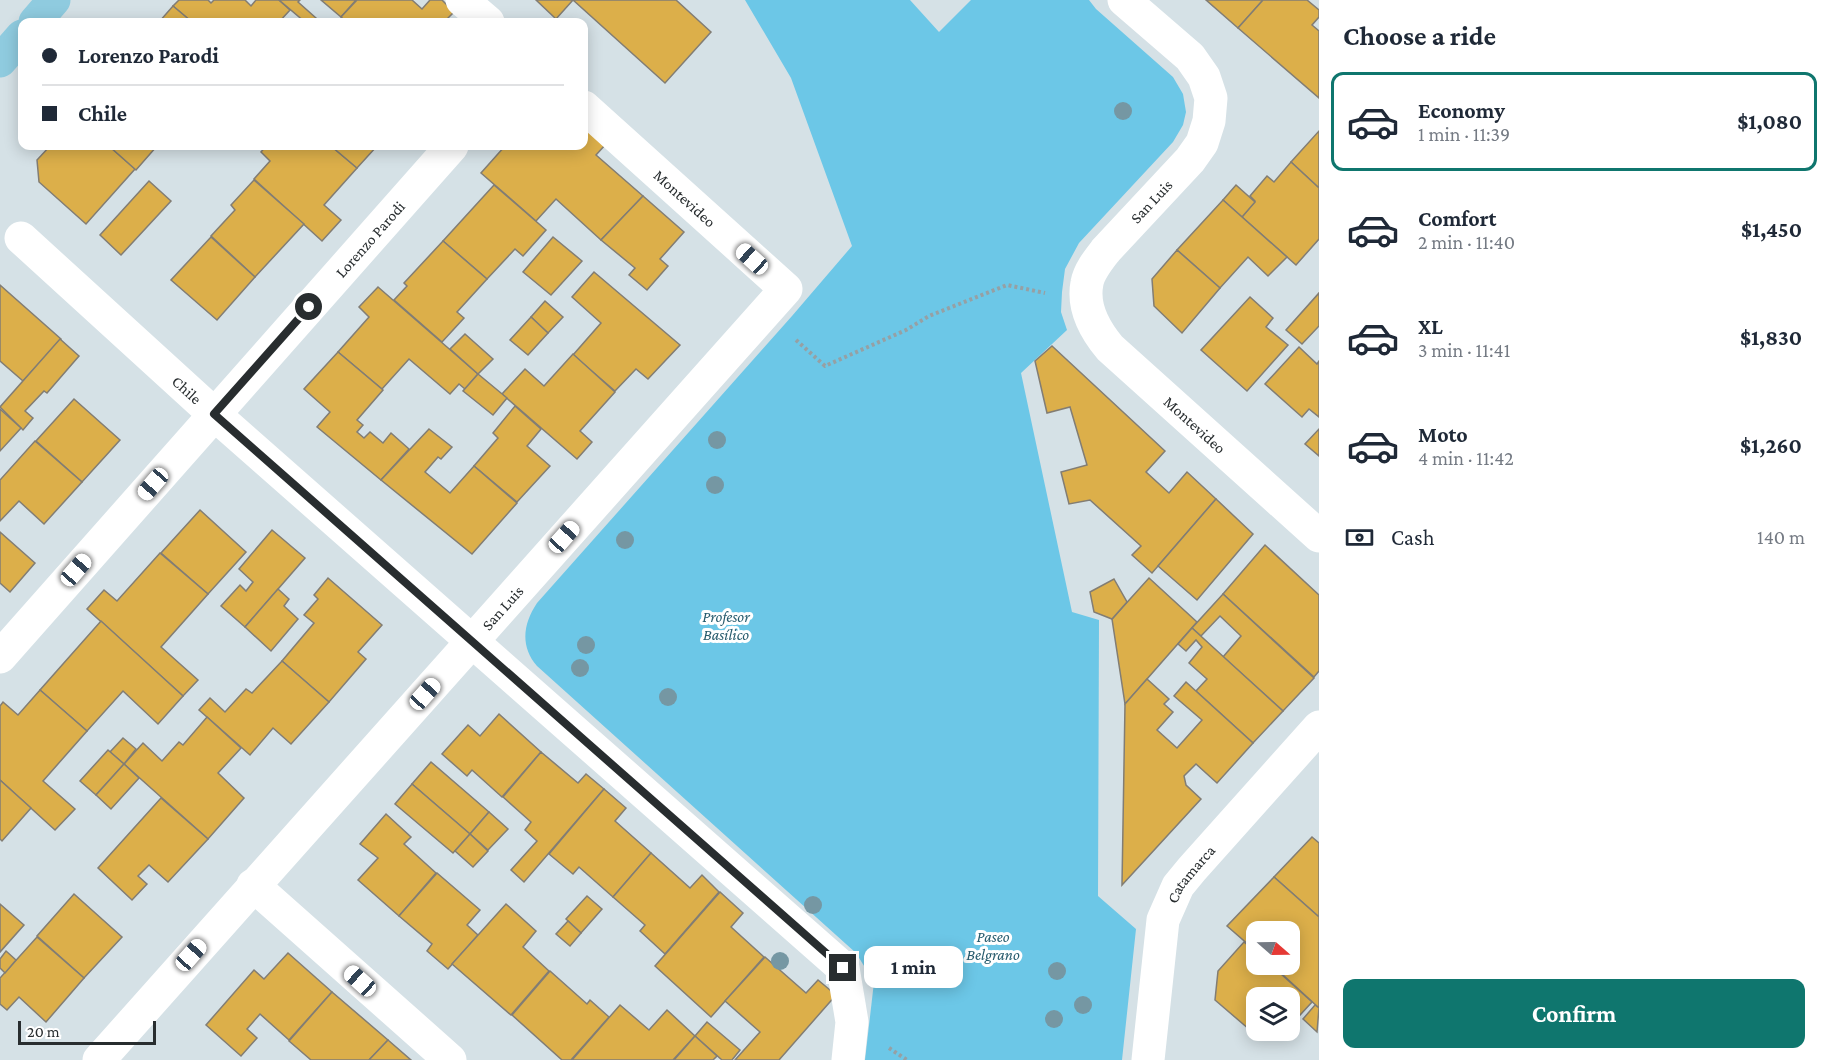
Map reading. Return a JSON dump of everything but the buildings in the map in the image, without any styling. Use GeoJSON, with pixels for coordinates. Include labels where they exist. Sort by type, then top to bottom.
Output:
{"type":"FeatureCollection","features":[{"type":"Feature","properties":{"kind":"main road"},"geometry":{"type":"LineString","coordinates":[[38,18],[54,0]]}},
{"type":"Feature","properties":{"kind":"main road"},"geometry":{"type":"LineString","coordinates":[[0,61],[18,41]]}},
{"type":"Feature","properties":{"kind":"street"},"geometry":{"type":"LineString","coordinates":[[462,0],[483,18]]}},
{"type":"Feature","properties":{"kind":"street","name":"San Luis"},"geometry":{"type":"LineString","coordinates":[[1086,303],[1087,282],[1106,250],[1190,159],[1202,143],[1209,121],[1211,98],[1204,77],[1190,57],[1124,0]]}},
{"type":"Feature","properties":{"kind":"street","name":"Montevideo"},"geometry":{"type":"LineString","coordinates":[[588,111],[775,300]]}},
{"type":"Feature","properties":{"kind":"street","name":"Lorenzo Parodi"},"geometry":{"type":"LineString","coordinates":[[0,657],[448,150]]}},
{"type":"Feature","properties":{"kind":"street","name":"Chile"},"geometry":{"type":"LineString","coordinates":[[21,238],[214,414],[843,968],[852,1022],[848,1060]]}},
{"type":"Feature","properties":{"kind":"street","name":"San Luis"},"geometry":{"type":"LineString","coordinates":[[99,1060],[775,300]]}},
{"type":"Feature","properties":{"kind":"street","name":"Montevideo"},"geometry":{"type":"LineString","coordinates":[[1086,303],[1091,321],[1110,348],[1319,536]]}},
{"type":"Feature","properties":{"kind":"street","name":"Catamarca"},"geometry":{"type":"LineString","coordinates":[[1148,1060],[1163,920],[1178,886],[1319,727]]}},
{"type":"Feature","properties":{"kind":"street"},"geometry":{"type":"LineString","coordinates":[[253,885],[450,1060]]}},
{"type":"Feature","properties":{"kind":"path"},"geometry":{"type":"LineString","coordinates":[[775,300],[825,366],[906,330],[929,316],[1007,285],[1086,303]]}},
{"type":"Feature","properties":{"kind":"green space"},"geometry":{"type":"Polygon","coordinates":[[[745,0],[910,0],[939,32],[971,0],[1089,0],[1096,9],[1173,77],[1183,94],[1186,112],[1183,125],[1173,142],[1079,243],[1065,269],[1061,312],[1067,330],[1021,373],[1072,612],[1099,620],[1098,896],[1136,929],[1122,1060],[865,1060],[874,982],[856,953],[537,666],[528,651],[526,627],[537,603],[852,246],[791,78],[745,0]]]}},
{"type":"Feature","properties":{"kind":"route"},"geometry":{"type":"LineString","coordinates":[[309,307],[214,414],[843,968]]}},
{"type":"Feature","properties":{"kind":"park label","name":"Profesor Basílico"},"geometry":{"type":"Point","coordinates":[726,625]}},
{"type":"Feature","properties":{"kind":"park label","name":"Paseo Belgrano"},"geometry":{"type":"Point","coordinates":[993,945]}}]}
